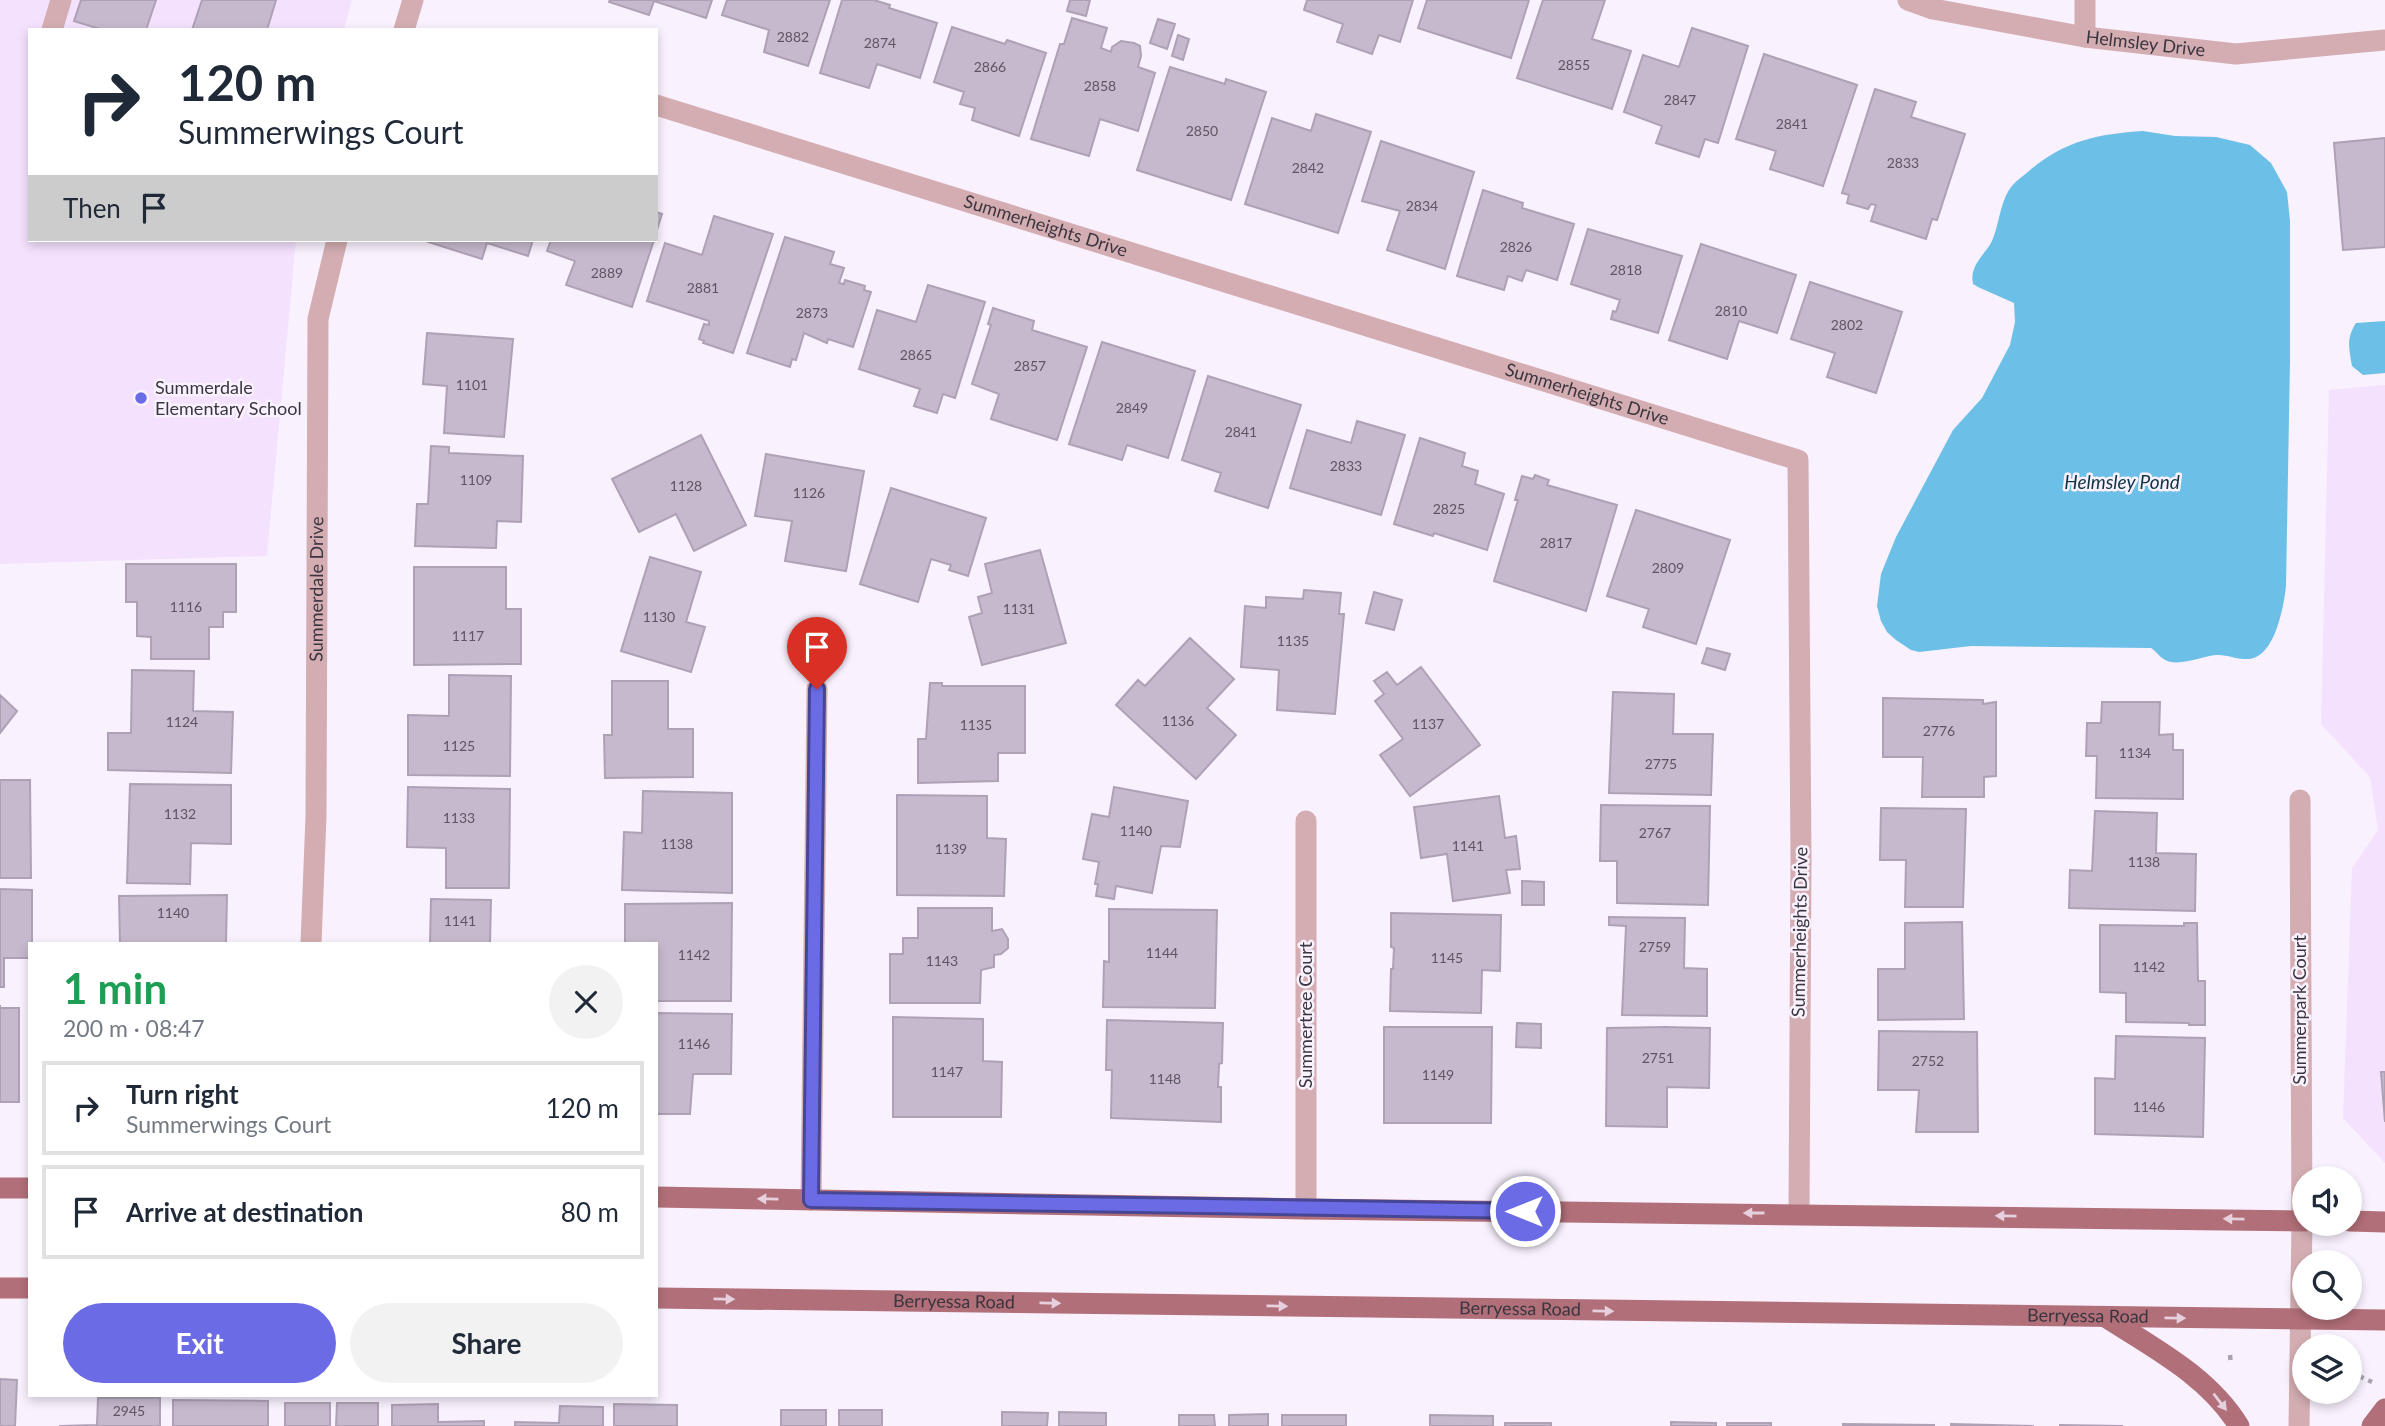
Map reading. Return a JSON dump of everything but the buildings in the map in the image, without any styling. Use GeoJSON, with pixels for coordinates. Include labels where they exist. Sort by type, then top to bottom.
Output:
{"type":"FeatureCollection","features":[{"type":"Feature","properties":{"kind":"main road"},"geometry":{"type":"LineString","coordinates":[[0,1188],[28,1188]]}},
{"type":"Feature","properties":{"kind":"main road"},"geometry":{"type":"LineString","coordinates":[[658,1197],[1306,1209],[2292,1221]]}},
{"type":"Feature","properties":{"kind":"main road"},"geometry":{"type":"LineString","coordinates":[[2362,1221],[2385,1222]]}},
{"type":"Feature","properties":{"kind":"main road"},"geometry":{"type":"LineString","coordinates":[[0,1288],[28,1288]]}},
{"type":"Feature","properties":{"kind":"main road","name":"Berryessa Road"},"geometry":{"type":"LineString","coordinates":[[658,1298],[2292,1320]]}},
{"type":"Feature","properties":{"kind":"main road"},"geometry":{"type":"LineString","coordinates":[[2107,1318],[2184,1368],[2209,1388],[2239,1426]]}},
{"type":"Feature","properties":{"kind":"main road","name":"Berryessa Road"},"geometry":{"type":"LineString","coordinates":[[2362,1320],[2385,1320]]}},
{"type":"Feature","properties":{"kind":"main road"},"geometry":{"type":"LineString","coordinates":[[2372,1426],[2385,1409]]}},
{"type":"Feature","properties":{"kind":"street"},"geometry":{"type":"LineString","coordinates":[[53,28],[61,0]]}},
{"type":"Feature","properties":{"kind":"street"},"geometry":{"type":"LineString","coordinates":[[409,28],[413,0]]}},
{"type":"Feature","properties":{"kind":"street","name":"Helmsley Drive"},"geometry":{"type":"LineString","coordinates":[[1908,0],[1933,9],[2085,37],[2236,54],[2385,40]]}},
{"type":"Feature","properties":{"kind":"street"},"geometry":{"type":"LineString","coordinates":[[2085,0],[2085,37]]}},
{"type":"Feature","properties":{"kind":"street","name":"Summerheights Drive"},"geometry":{"type":"LineString","coordinates":[[658,106],[1798,460],[1801,859],[1799,1213]]}},
{"type":"Feature","properties":{"kind":"street","name":"Summerdale Drive"},"geometry":{"type":"LineString","coordinates":[[311,942],[316,816],[318,318],[337,242]]}},
{"type":"Feature","properties":{"kind":"street"},"geometry":{"type":"LineString","coordinates":[[811,1200],[817,689]]}},
{"type":"Feature","properties":{"kind":"street","name":"Summerpark Court"},"geometry":{"type":"LineString","coordinates":[[2300,800],[2303,1166]]}},
{"type":"Feature","properties":{"kind":"street","name":"Summertree Court"},"geometry":{"type":"LineString","coordinates":[[1306,821],[1306,1209]]}},
{"type":"Feature","properties":{"kind":"street","name":"Summerpark Court"},"geometry":{"type":"LineString","coordinates":[[2299,1320],[2299,1426]]}},
{"type":"Feature","properties":{"kind":"path"},"geometry":{"type":"LineString","coordinates":[[2362,1377],[2375,1383]]}},
{"type":"Feature","properties":{"kind":"shaded area","name":"Summerdale Elementary School"},"geometry":{"type":"Polygon","coordinates":[[[0,0],[352,0],[345,28],[28,28],[28,242],[296,242],[267,556],[0,564],[0,0]]]}},
{"type":"Feature","properties":{"kind":"shaded area"},"geometry":{"type":"Polygon","coordinates":[[[2385,385],[2385,1163],[2343,1118],[2352,868],[2378,830],[2370,777],[2321,724],[2329,390],[2385,385]]]}},
{"type":"Feature","properties":{"kind":"water","name":"Helmsley Pond"},"geometry":{"type":"Polygon","coordinates":[[[2143,131],[2175,136],[2216,137],[2250,145],[2271,163],[2287,192],[2290,221],[2290,360],[2286,586],[2283,606],[2272,640],[2258,656],[2249,659],[2216,655],[2181,662],[2168,661],[2151,648],[1971,646],[1919,652],[1911,650],[1887,632],[1881,621],[1877,606],[1881,574],[1896,537],[1953,430],[1982,398],[2010,345],[2015,322],[2014,303],[1973,284],[1972,277],[1975,266],[1992,241],[2006,196],[2013,184],[2029,171],[2068,146],[2111,134],[2143,131]]]}},
{"type":"Feature","properties":{"kind":"water"},"geometry":{"type":"Polygon","coordinates":[[[2385,321],[2385,373],[2363,375],[2352,366],[2349,344],[2353,328],[2356,323],[2385,321]]]}},
{"type":"Feature","properties":{"kind":"place","name":"Summerdale Elementary School"},"geometry":{"type":"Point","coordinates":[141,398]}},
{"type":"Feature","properties":{"kind":"route"},"geometry":{"type":"LineString","coordinates":[[817,689],[811,1200],[1525,1211]]}}]}
